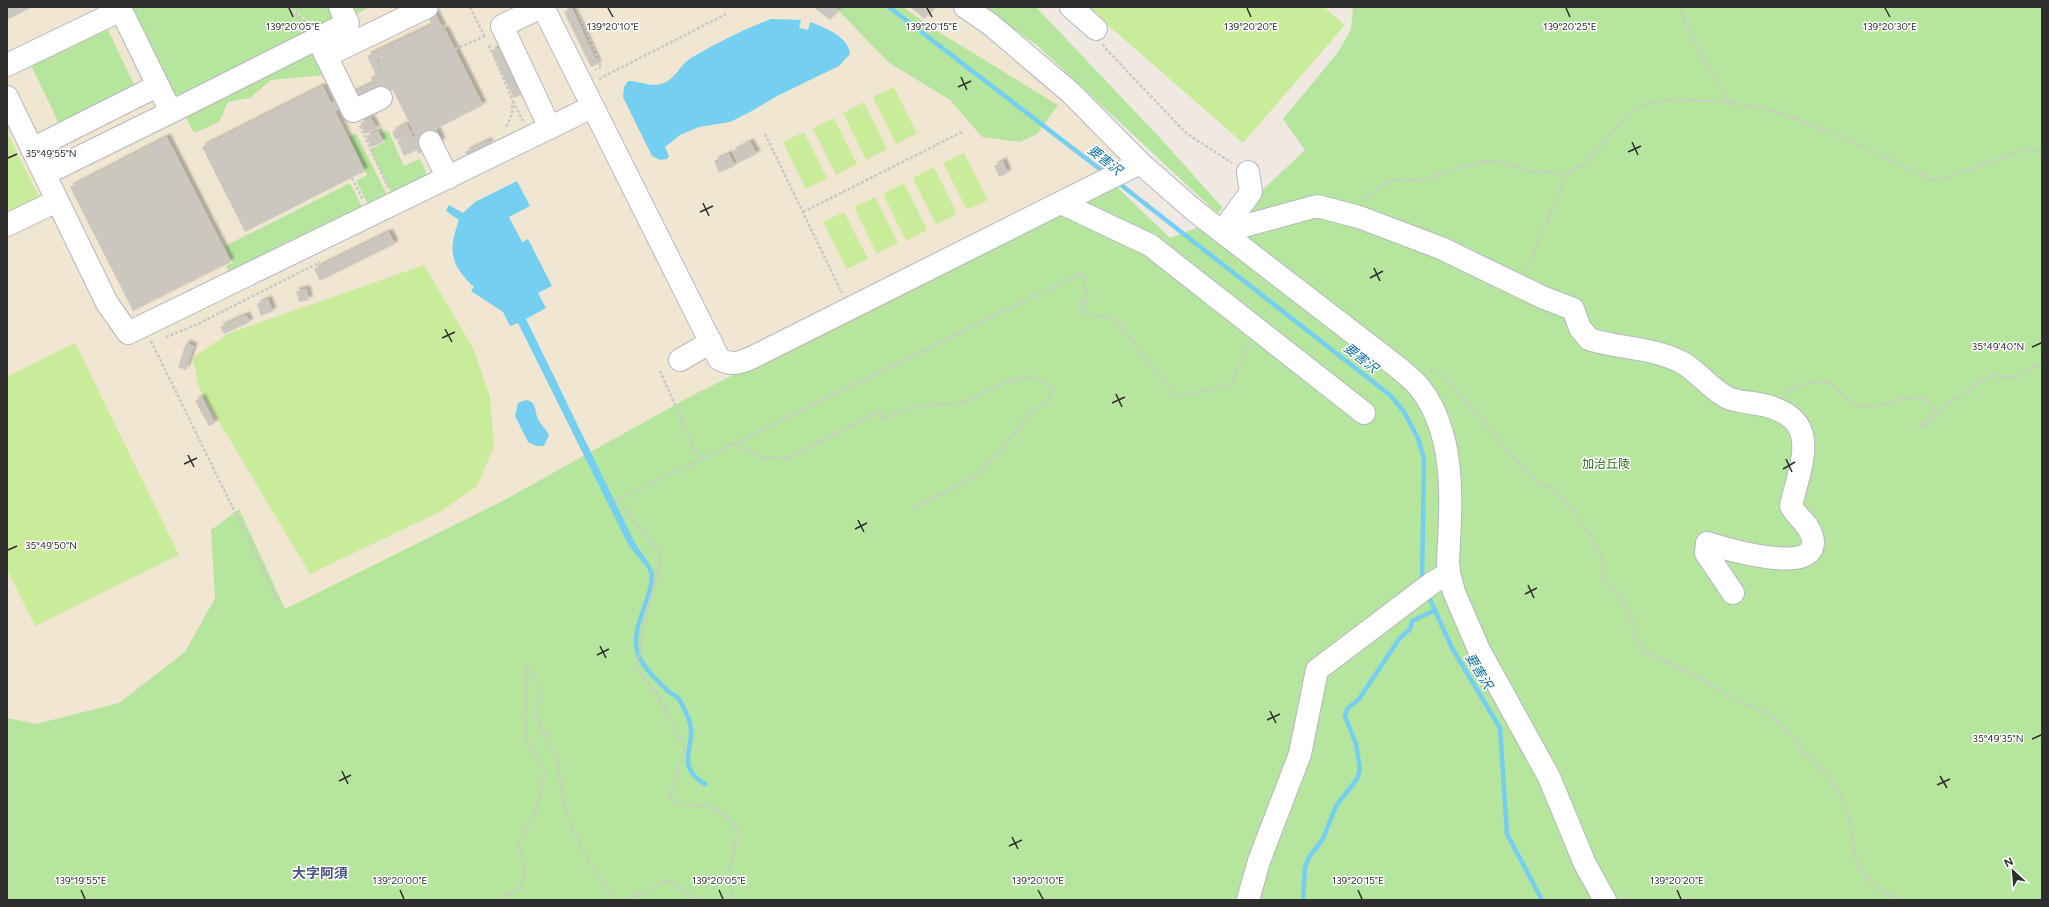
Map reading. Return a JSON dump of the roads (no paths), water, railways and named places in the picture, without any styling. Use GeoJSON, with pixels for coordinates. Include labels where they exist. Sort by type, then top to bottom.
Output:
{"type":"FeatureCollection","features":[{"type":"Feature","properties":{"kind":"street"},"geometry":{"type":"LineString","coordinates":[[323,42],[348,23],[340,7]]}},
{"type":"Feature","properties":{"kind":"street"},"geometry":{"type":"LineString","coordinates":[[550,128],[502,26],[542,7],[592,107],[604,146],[719,359],[727,363],[736,364],[753,358],[1140,163]]}},
{"type":"Feature","properties":{"kind":"street"},"geometry":{"type":"LineString","coordinates":[[965,7],[990,24],[1071,93],[1140,163],[1195,211],[1400,369],[1420,387],[1434,413],[1444,439],[1450,479],[1433,584],[1317,670],[1300,754],[1259,861],[1248,900]]}},
{"type":"Feature","properties":{"kind":"street"},"geometry":{"type":"LineString","coordinates":[[1071,7],[1096,29]]}},
{"type":"Feature","properties":{"kind":"street"},"geometry":{"type":"LineString","coordinates":[[9,58],[120,10],[171,112]]}},
{"type":"Feature","properties":{"kind":"street"},"geometry":{"type":"LineString","coordinates":[[45,174],[171,112],[323,42],[431,14]]}},
{"type":"Feature","properties":{"kind":"street"},"geometry":{"type":"LineString","coordinates":[[323,42],[353,111],[382,90]]}},
{"type":"Feature","properties":{"kind":"street"},"geometry":{"type":"LineString","coordinates":[[32,149],[157,86]]}},
{"type":"Feature","properties":{"kind":"street"},"geometry":{"type":"LineString","coordinates":[[7,97],[107,303],[128,333],[592,107]]}},
{"type":"Feature","properties":{"kind":"street"},"geometry":{"type":"LineString","coordinates":[[430,142],[448,178]]}},
{"type":"Feature","properties":{"kind":"street"},"geometry":{"type":"LineString","coordinates":[[1222,232],[1251,192],[1248,172]]}},
{"type":"Feature","properties":{"kind":"street"},"geometry":{"type":"LineString","coordinates":[[7,225],[57,201]]}},
{"type":"Feature","properties":{"kind":"street"},"geometry":{"type":"LineString","coordinates":[[1061,203],[1150,245],[1364,413]]}},
{"type":"Feature","properties":{"kind":"street"},"geometry":{"type":"LineString","coordinates":[[1222,232],[1317,206],[1354,216],[1441,248],[1519,286],[1573,309],[1580,328],[1589,340],[1660,353],[1687,366],[1727,397],[1775,409],[1795,419],[1803,434],[1804,453],[1791,506],[1796,515],[1807,525],[1812,535],[1813,544],[1808,553],[1801,557],[1762,558],[1707,543],[1706,553],[1733,593]]}},
{"type":"Feature","properties":{"kind":"street"},"geometry":{"type":"LineString","coordinates":[[680,360],[710,342]]}},
{"type":"Feature","properties":{"kind":"street"},"geometry":{"type":"LineString","coordinates":[[1433,584],[1454,592],[1479,650],[1549,777],[1585,864],[1605,900]]}},
{"type":"Feature","properties":{"kind":"water"},"geometry":{"type":"Polygon","coordinates":[[[771,19],[801,20],[799,28],[808,30],[810,22],[822,27],[841,38],[849,48],[850,54],[839,66],[777,96],[730,122],[699,127],[680,135],[665,147],[669,156],[667,159],[660,160],[652,156],[623,97],[624,87],[628,81],[652,85],[666,82],[674,76],[683,64],[691,58],[730,37],[771,19]]]}},
{"type":"Feature","properties":{"kind":"water"},"geometry":{"type":"Polygon","coordinates":[[[517,181],[530,206],[509,217],[522,242],[528,239],[552,286],[538,293],[546,308],[526,319],[635,543],[651,566],[653,573],[649,573],[647,568],[629,546],[518,323],[510,326],[503,312],[471,291],[474,287],[460,271],[453,256],[453,240],[459,220],[446,211],[449,205],[463,213],[475,202],[517,181]]]}},
{"type":"Feature","properties":{"kind":"water"},"geometry":{"type":"Polygon","coordinates":[[[526,400],[530,401],[534,405],[537,418],[549,435],[544,446],[537,446],[528,442],[515,416],[518,403],[526,400]]]}},
{"type":"Feature","properties":{"kind":"waterway","name":"要害沢"},"geometry":{"type":"LineString","coordinates":[[889,7],[1105,173]]}},
{"type":"Feature","properties":{"kind":"waterway","name":"要害沢"},"geometry":{"type":"LineString","coordinates":[[1116,181],[1391,396],[1404,412],[1418,438],[1424,459],[1422,583]]}},
{"type":"Feature","properties":{"kind":"waterway"},"geometry":{"type":"LineString","coordinates":[[652,573],[649,592],[637,631],[637,650],[639,656],[650,672],[668,691],[678,698],[682,705],[691,727],[688,754],[690,769],[695,777],[705,784]]}},
{"type":"Feature","properties":{"kind":"waterway","name":"要害沢"},"geometry":{"type":"LineString","coordinates":[[1427,593],[1452,648],[1500,728],[1507,834],[1542,900]]}},
{"type":"Feature","properties":{"kind":"waterway"},"geometry":{"type":"LineString","coordinates":[[1303,900],[1305,867],[1309,857],[1323,839],[1336,806],[1357,779],[1360,769],[1356,744],[1345,716],[1347,709],[1359,699],[1399,639],[1410,629],[1412,621],[1435,610]]}},
{"type":"Feature","properties":{"kind":"district","name":"大字阿須"},"geometry":{"type":"Point","coordinates":[320,873]}},
{"type":"Feature","properties":{"kind":"park label","name":"加治丘陵"},"geometry":{"type":"Point","coordinates":[1606,464]}}]}
